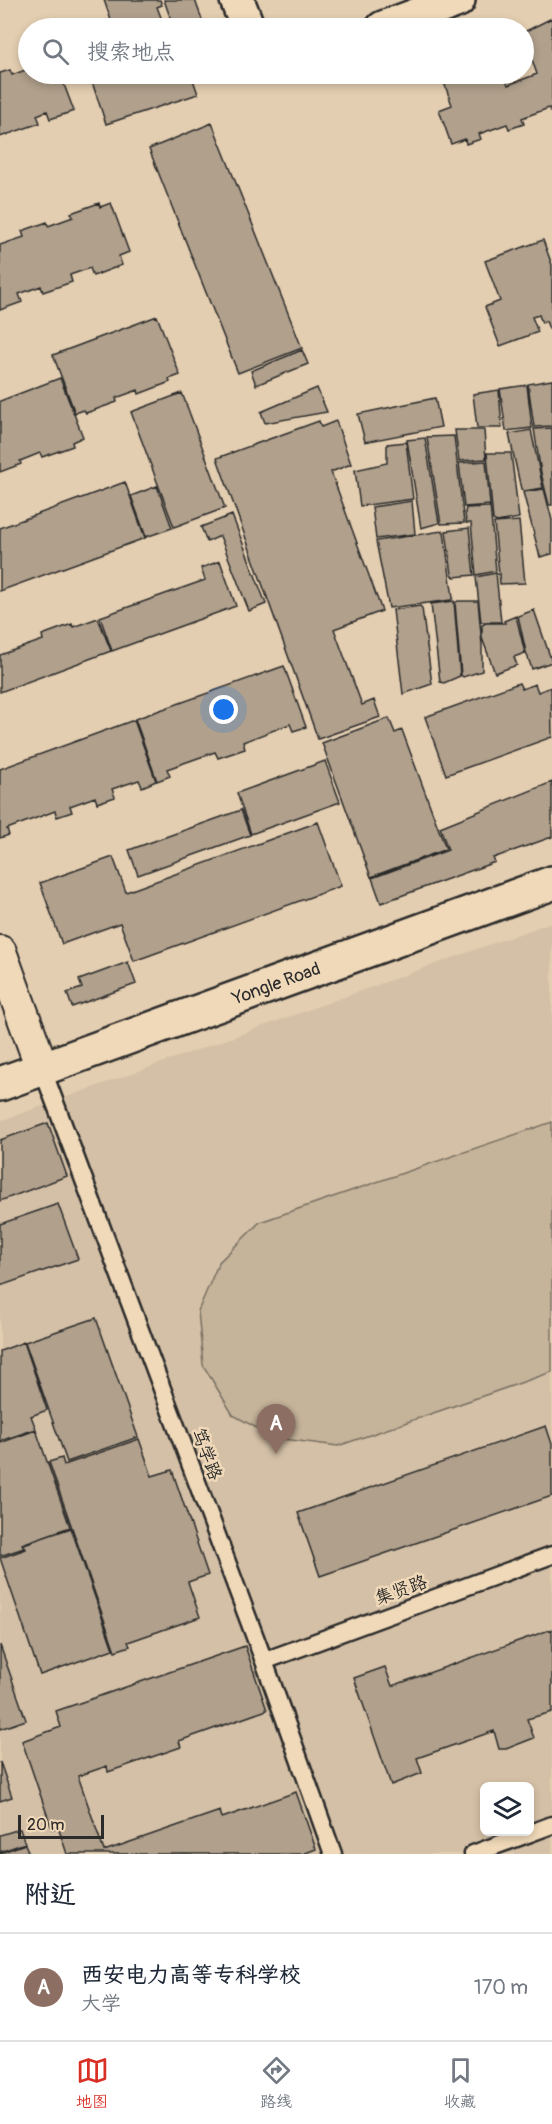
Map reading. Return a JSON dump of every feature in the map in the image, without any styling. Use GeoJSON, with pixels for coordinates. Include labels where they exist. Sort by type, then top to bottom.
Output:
{"type":"FeatureCollection","features":[{"type":"Feature","properties":{"kind":"street"},"geometry":{"type":"LineString","coordinates":[[237,0],[244,18]]}},
{"type":"Feature","properties":{"kind":"street"},"geometry":{"type":"LineString","coordinates":[[410,18],[458,0]]}},
{"type":"Feature","properties":{"kind":"street","name":"Yongle Road"},"geometry":{"type":"LineString","coordinates":[[0,1084],[552,883]]}},
{"type":"Feature","properties":{"kind":"street"},"geometry":{"type":"LineString","coordinates":[[0,952],[42,1068]]}},
{"type":"Feature","properties":{"kind":"lane","name":"笃学路"},"geometry":{"type":"LineString","coordinates":[[42,1068],[264,1661],[333,1854]]}},
{"type":"Feature","properties":{"kind":"lane","name":"集贤路"},"geometry":{"type":"LineString","coordinates":[[264,1661],[552,1555]]}},
{"type":"Feature","properties":{"kind":"lane"},"geometry":{"type":"LineString","coordinates":[[473,1854],[552,1825]]}},
{"type":"Feature","properties":{"kind":"shaded area"},"geometry":{"type":"Polygon","coordinates":[[[552,922],[552,1854],[0,1854],[0,1121],[552,922]]]}},
{"type":"Feature","properties":{"kind":"shaded area"},"geometry":{"type":"Polygon","coordinates":[[[552,1122],[552,1372],[338,1446],[275,1438],[233,1415],[203,1365],[198,1311],[219,1262],[260,1222],[552,1122]]]}},
{"type":"Feature","properties":{"kind":"building"},"geometry":{"type":"Polygon","coordinates":[[[104,0],[160,0],[162,5],[157,7],[161,18],[110,18],[104,0]]]}},
{"type":"Feature","properties":{"kind":"building"},"geometry":{"type":"Polygon","coordinates":[[[164,0],[195,0],[201,18],[170,18],[164,0]]]}},
{"type":"Feature","properties":{"kind":"building"},"geometry":{"type":"Polygon","coordinates":[[[552,18],[552,113],[549,108],[522,118],[524,124],[509,129],[507,124],[479,134],[481,139],[466,144],[465,139],[451,144],[439,110],[452,105],[445,84],[534,84],[534,75],[537,74],[534,65],[534,27],[552,18]]]}},
{"type":"Feature","properties":{"kind":"building"},"geometry":{"type":"Polygon","coordinates":[[[10,70],[12,75],[18,73],[18,84],[64,84],[74,111],[50,119],[47,111],[37,115],[40,123],[0,137],[0,73],[10,70]]]}},
{"type":"Feature","properties":{"kind":"building"},"geometry":{"type":"Polygon","coordinates":[[[93,84],[194,84],[198,94],[106,124],[93,84]]]}},
{"type":"Feature","properties":{"kind":"building"},"geometry":{"type":"Polygon","coordinates":[[[212,123],[302,348],[238,373],[149,149],[212,123]]]}},
{"type":"Feature","properties":{"kind":"building"},"geometry":{"type":"Polygon","coordinates":[[[99,203],[100,207],[111,203],[129,252],[119,256],[122,265],[93,276],[90,268],[70,275],[72,282],[43,292],[41,286],[19,294],[22,302],[0,310],[0,245],[24,237],[22,231],[47,222],[48,226],[73,217],[71,213],[99,203]]]}},
{"type":"Feature","properties":{"kind":"building"},"geometry":{"type":"Polygon","coordinates":[[[543,240],[552,265],[552,328],[549,329],[546,321],[542,323],[539,315],[532,317],[538,332],[500,346],[485,307],[500,301],[485,261],[543,240]]]}},
{"type":"Feature","properties":{"kind":"building"},"geometry":{"type":"Polygon","coordinates":[[[157,316],[180,375],[169,379],[170,382],[139,394],[138,390],[116,398],[117,402],[86,413],[84,410],[75,413],[53,355],[157,316]]]}},
{"type":"Feature","properties":{"kind":"building"},"geometry":{"type":"Polygon","coordinates":[[[302,350],[308,364],[256,385],[251,371],[302,350]]]}},
{"type":"Feature","properties":{"kind":"building"},"geometry":{"type":"Polygon","coordinates":[[[60,378],[83,437],[72,442],[73,446],[42,457],[40,453],[0,472],[0,401],[60,378]]]}},
{"type":"Feature","properties":{"kind":"building"},"geometry":{"type":"Polygon","coordinates":[[[552,380],[552,426],[534,427],[528,384],[552,380]]]}},
{"type":"Feature","properties":{"kind":"building"},"geometry":{"type":"Polygon","coordinates":[[[527,385],[532,428],[506,431],[500,389],[527,385]]]}},
{"type":"Feature","properties":{"kind":"building"},"geometry":{"type":"Polygon","coordinates":[[[317,388],[327,412],[265,423],[261,412],[317,388]]]}},
{"type":"Feature","properties":{"kind":"building"},"geometry":{"type":"Polygon","coordinates":[[[499,390],[502,428],[477,428],[473,394],[499,390]]]}},
{"type":"Feature","properties":{"kind":"building"},"geometry":{"type":"Polygon","coordinates":[[[182,393],[225,508],[174,527],[131,412],[182,393]]]}},
{"type":"Feature","properties":{"kind":"building"},"geometry":{"type":"Polygon","coordinates":[[[435,398],[441,427],[365,442],[358,414],[435,398]]]}},
{"type":"Feature","properties":{"kind":"building"},"geometry":{"type":"Polygon","coordinates":[[[319,421],[321,427],[336,421],[351,464],[331,472],[382,611],[334,629],[362,705],[374,700],[380,717],[318,739],[217,458],[319,421]]]}},
{"type":"Feature","properties":{"kind":"building"},"geometry":{"type":"Polygon","coordinates":[[[552,428],[552,505],[549,505],[534,429],[552,428]]]}},
{"type":"Feature","properties":{"kind":"building"},"geometry":{"type":"Polygon","coordinates":[[[455,430],[484,430],[486,459],[459,461],[455,430]]]}},
{"type":"Feature","properties":{"kind":"building"},"geometry":{"type":"Polygon","coordinates":[[[531,430],[543,488],[524,491],[521,489],[509,434],[531,430]]]}},
{"type":"Feature","properties":{"kind":"building"},"geometry":{"type":"Polygon","coordinates":[[[454,436],[464,523],[441,524],[427,437],[454,436]]]}},
{"type":"Feature","properties":{"kind":"building"},"geometry":{"type":"Polygon","coordinates":[[[425,438],[439,523],[421,528],[407,440],[425,438]]]}},
{"type":"Feature","properties":{"kind":"building"},"geometry":{"type":"Polygon","coordinates":[[[406,442],[413,499],[360,506],[355,470],[387,463],[387,444],[406,442]]]}},
{"type":"Feature","properties":{"kind":"building"},"geometry":{"type":"Polygon","coordinates":[[[487,453],[511,453],[519,518],[497,522],[493,520],[487,453]]]}},
{"type":"Feature","properties":{"kind":"building"},"geometry":{"type":"Polygon","coordinates":[[[486,461],[490,505],[464,507],[459,463],[486,461]]]}},
{"type":"Feature","properties":{"kind":"building"},"geometry":{"type":"Polygon","coordinates":[[[125,482],[145,538],[0,591],[0,528],[125,482]]]}},
{"type":"Feature","properties":{"kind":"building"},"geometry":{"type":"Polygon","coordinates":[[[157,486],[172,528],[146,537],[131,496],[157,486]]]}},
{"type":"Feature","properties":{"kind":"building"},"geometry":{"type":"Polygon","coordinates":[[[544,489],[552,520],[552,554],[540,557],[523,492],[544,489]]]}},
{"type":"Feature","properties":{"kind":"building"},"geometry":{"type":"Polygon","coordinates":[[[412,501],[415,534],[376,539],[372,507],[412,501]]]}},
{"type":"Feature","properties":{"kind":"building"},"geometry":{"type":"Polygon","coordinates":[[[490,505],[496,571],[476,575],[471,523],[466,523],[466,508],[489,507],[490,505]]]}},
{"type":"Feature","properties":{"kind":"building"},"geometry":{"type":"Polygon","coordinates":[[[232,515],[266,604],[249,611],[220,536],[207,542],[201,527],[232,515]]]}},
{"type":"Feature","properties":{"kind":"building"},"geometry":{"type":"Polygon","coordinates":[[[519,521],[525,583],[500,584],[494,523],[519,521]]]}},
{"type":"Feature","properties":{"kind":"building"},"geometry":{"type":"Polygon","coordinates":[[[469,528],[474,575],[454,577],[446,531],[469,528]]]}},
{"type":"Feature","properties":{"kind":"building"},"geometry":{"type":"Polygon","coordinates":[[[444,532],[453,598],[389,608],[376,541],[444,532]]]}},
{"type":"Feature","properties":{"kind":"building"},"geometry":{"type":"Polygon","coordinates":[[[220,561],[236,606],[112,651],[100,617],[205,580],[201,568],[220,561]]]}},
{"type":"Feature","properties":{"kind":"building"},"geometry":{"type":"Polygon","coordinates":[[[496,573],[501,622],[481,622],[476,577],[496,573]]]}},
{"type":"Feature","properties":{"kind":"building"},"geometry":{"type":"Polygon","coordinates":[[[454,601],[460,676],[444,683],[440,682],[431,604],[454,601]]]}},
{"type":"Feature","properties":{"kind":"building"},"geometry":{"type":"Polygon","coordinates":[[[478,601],[482,645],[482,671],[463,677],[455,603],[478,601]]]}},
{"type":"Feature","properties":{"kind":"building"},"geometry":{"type":"Polygon","coordinates":[[[420,606],[432,684],[403,694],[393,610],[420,606]]]}},
{"type":"Feature","properties":{"kind":"building"},"geometry":{"type":"Polygon","coordinates":[[[534,610],[552,662],[532,669],[518,616],[534,610]]]}},
{"type":"Feature","properties":{"kind":"building"},"geometry":{"type":"Polygon","coordinates":[[[516,616],[525,653],[514,657],[517,665],[495,673],[482,638],[482,625],[505,623],[504,621],[516,616]]]}},
{"type":"Feature","properties":{"kind":"building"},"geometry":{"type":"Polygon","coordinates":[[[98,618],[111,651],[0,692],[0,655],[43,640],[42,635],[72,624],[73,627],[98,618]]]}},
{"type":"Feature","properties":{"kind":"building"},"geometry":{"type":"Polygon","coordinates":[[[284,666],[306,727],[293,731],[290,724],[243,742],[245,749],[218,758],[215,752],[167,769],[170,776],[157,781],[135,719],[284,666]]]}},
{"type":"Feature","properties":{"kind":"building"},"geometry":{"type":"Polygon","coordinates":[[[519,683],[522,689],[535,684],[538,692],[551,687],[552,737],[446,775],[425,717],[519,683]]]}},
{"type":"Feature","properties":{"kind":"building"},"geometry":{"type":"Polygon","coordinates":[[[389,718],[395,733],[402,730],[446,849],[371,877],[322,743],[389,718]]]}},
{"type":"Feature","properties":{"kind":"building"},"geometry":{"type":"Polygon","coordinates":[[[134,720],[156,781],[142,787],[139,780],[112,789],[115,797],[97,803],[95,797],[70,806],[72,812],[57,817],[55,811],[7,829],[9,835],[0,838],[0,769],[134,720]]]}},
{"type":"Feature","properties":{"kind":"building"},"geometry":{"type":"Polygon","coordinates":[[[325,761],[340,802],[251,834],[237,793],[325,761]]]}},
{"type":"Feature","properties":{"kind":"building"},"geometry":{"type":"Polygon","coordinates":[[[552,782],[552,837],[493,858],[495,862],[381,903],[372,878],[448,850],[440,827],[552,782]]]}},
{"type":"Feature","properties":{"kind":"building"},"geometry":{"type":"Polygon","coordinates":[[[241,810],[250,835],[138,875],[129,850],[241,810]]]}},
{"type":"Feature","properties":{"kind":"building"},"geometry":{"type":"Polygon","coordinates":[[[318,822],[341,886],[134,961],[120,923],[62,944],[40,883],[113,857],[126,892],[318,822]]]}},
{"type":"Feature","properties":{"kind":"building"},"geometry":{"type":"Polygon","coordinates":[[[128,962],[136,984],[72,1007],[67,993],[82,988],[79,980],[128,962]]]}},
{"type":"Feature","properties":{"kind":"building"},"geometry":{"type":"Polygon","coordinates":[[[48,1123],[67,1176],[0,1201],[0,1140],[48,1123]]]}},
{"type":"Feature","properties":{"kind":"building"},"geometry":{"type":"Polygon","coordinates":[[[58,1204],[78,1259],[0,1286],[0,1224],[58,1204]]]}},
{"type":"Feature","properties":{"kind":"building"},"geometry":{"type":"Polygon","coordinates":[[[96,1318],[138,1437],[67,1462],[25,1342],[96,1318]]]}},
{"type":"Feature","properties":{"kind":"building"},"geometry":{"type":"Polygon","coordinates":[[[24,1342],[47,1410],[31,1416],[36,1429],[0,1441],[0,1351],[24,1342]]]}},
{"type":"Feature","properties":{"kind":"building"},"geometry":{"type":"Polygon","coordinates":[[[546,1426],[552,1444],[552,1496],[320,1576],[298,1513],[546,1426]]]}},
{"type":"Feature","properties":{"kind":"building"},"geometry":{"type":"Polygon","coordinates":[[[36,1430],[70,1527],[22,1544],[24,1548],[0,1556],[0,1443],[36,1430]]]}},
{"type":"Feature","properties":{"kind":"building"},"geometry":{"type":"Polygon","coordinates":[[[139,1439],[152,1476],[172,1470],[208,1575],[188,1582],[200,1617],[128,1642],[130,1646],[115,1651],[49,1462],[62,1458],[64,1465],[139,1439]]]}},
{"type":"Feature","properties":{"kind":"building"},"geometry":{"type":"Polygon","coordinates":[[[71,1528],[113,1649],[40,1675],[0,1558],[26,1549],[24,1544],[71,1528]]]}},
{"type":"Feature","properties":{"kind":"building"},"geometry":{"type":"Polygon","coordinates":[[[552,1629],[552,1712],[527,1719],[534,1738],[506,1749],[499,1749],[494,1731],[417,1758],[422,1773],[391,1785],[354,1678],[385,1667],[392,1686],[552,1629]]]}},
{"type":"Feature","properties":{"kind":"building"},"geometry":{"type":"Polygon","coordinates":[[[0,1645],[26,1720],[0,1729],[0,1645]]]}},
{"type":"Feature","properties":{"kind":"building"},"geometry":{"type":"Polygon","coordinates":[[[245,1646],[267,1710],[179,1741],[181,1747],[108,1772],[107,1766],[78,1776],[104,1851],[220,1811],[222,1818],[296,1792],[316,1849],[303,1854],[67,1854],[58,1827],[52,1829],[22,1741],[61,1727],[56,1711],[245,1646]]]}},
{"type":"Feature","properties":{"kind":"building"},"geometry":{"type":"Polygon","coordinates":[[[0,1762],[12,1797],[0,1801],[0,1762]]]}},
{"type":"Feature","properties":{"kind":"building"},"geometry":{"type":"Polygon","coordinates":[[[20,1829],[25,1843],[0,1852],[0,1835],[20,1829]]]}},
{"type":"Feature","properties":{"kind":"building"},"geometry":{"type":"Polygon","coordinates":[[[25,1844],[29,1854],[0,1854],[0,1853],[25,1844]]]}},
{"type":"Feature","properties":{"kind":"place","name":"西安电力高等专科学校"},"geometry":{"type":"Point","coordinates":[276,1454]}}]}
